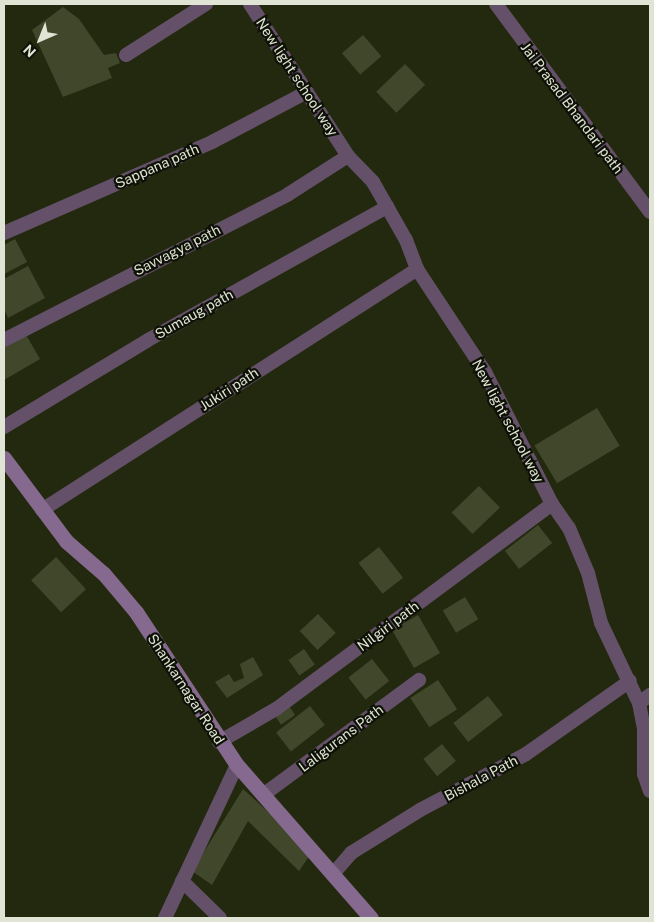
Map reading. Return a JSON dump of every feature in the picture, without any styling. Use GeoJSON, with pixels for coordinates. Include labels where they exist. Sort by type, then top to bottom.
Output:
{"type":"FeatureCollection","features":[{"type":"Feature","properties":{"kind":"street"},"geometry":{"type":"LineString","coordinates":[[126,55],[206,4]]}},
{"type":"Feature","properties":{"kind":"street","name":"New light school way"},"geometry":{"type":"LineString","coordinates":[[250,4],[348,156],[374,182],[406,240],[417,269],[485,372],[552,504],[573,537],[588,572],[601,624],[630,681],[645,699],[644,774],[650,791]]}},
{"type":"Feature","properties":{"kind":"street","name":"Jai Prasad Bhandari path"},"geometry":{"type":"LineString","coordinates":[[496,4],[650,212]]}},
{"type":"Feature","properties":{"kind":"street","name":"Sappana path"},"geometry":{"type":"LineString","coordinates":[[4,233],[212,142],[307,92]]}},
{"type":"Feature","properties":{"kind":"street","name":"Savvagya path"},"geometry":{"type":"LineString","coordinates":[[4,340],[287,195],[348,156]]}},
{"type":"Feature","properties":{"kind":"street","name":"Sumaug path"},"geometry":{"type":"LineString","coordinates":[[4,427],[148,340],[387,207]]}},
{"type":"Feature","properties":{"kind":"street","name":"Jukiri path"},"geometry":{"type":"LineString","coordinates":[[42,510],[417,269]]}},
{"type":"Feature","properties":{"kind":"street","name":"Shankarnagar Road"},"geometry":{"type":"LineString","coordinates":[[4,458],[66,541],[104,574],[136,612],[219,742],[371,918]]}},
{"type":"Feature","properties":{"kind":"street","name":"Nilgiri path"},"geometry":{"type":"LineString","coordinates":[[219,742],[276,709],[552,504]]}},
{"type":"Feature","properties":{"kind":"street","name":"Laligurans Path"},"geometry":{"type":"LineString","coordinates":[[263,795],[419,680]]}},
{"type":"Feature","properties":{"kind":"street","name":"Bishala Path"},"geometry":{"type":"LineString","coordinates":[[334,874],[351,853],[420,810],[526,754],[630,681]]}},
{"type":"Feature","properties":{"kind":"street"},"geometry":{"type":"LineString","coordinates":[[165,918],[237,764]]}},
{"type":"Feature","properties":{"kind":"street"},"geometry":{"type":"LineString","coordinates":[[182,881],[220,918]]}},
{"type":"Feature","properties":{"kind":"building"},"geometry":{"type":"Polygon","coordinates":[[[63,7],[79,19],[104,55],[116,53],[120,63],[108,68],[112,78],[63,97],[32,30],[63,7]]]}},
{"type":"Feature","properties":{"kind":"building"},"geometry":{"type":"Polygon","coordinates":[[[363,35],[381,56],[360,75],[342,53],[363,35]]]}},
{"type":"Feature","properties":{"kind":"building"},"geometry":{"type":"Polygon","coordinates":[[[405,64],[425,85],[396,113],[376,92],[405,64]]]}},
{"type":"Feature","properties":{"kind":"building"},"geometry":{"type":"Polygon","coordinates":[[[15,239],[27,262],[4,274],[4,245],[15,239]]]}},
{"type":"Feature","properties":{"kind":"building"},"geometry":{"type":"Polygon","coordinates":[[[28,266],[45,298],[8,318],[4,309],[4,279],[28,266]]]}},
{"type":"Feature","properties":{"kind":"building"},"geometry":{"type":"Polygon","coordinates":[[[25,333],[40,359],[4,380],[4,345],[25,333]]]}},
{"type":"Feature","properties":{"kind":"building"},"geometry":{"type":"Polygon","coordinates":[[[597,408],[620,446],[557,483],[534,446],[597,408]]]}},
{"type":"Feature","properties":{"kind":"building"},"geometry":{"type":"Polygon","coordinates":[[[479,486],[500,508],[473,534],[452,512],[479,486]]]}},
{"type":"Feature","properties":{"kind":"building"},"geometry":{"type":"Polygon","coordinates":[[[538,525],[552,543],[519,569],[505,551],[538,525]]]}},
{"type":"Feature","properties":{"kind":"building"},"geometry":{"type":"Polygon","coordinates":[[[379,547],[403,578],[383,594],[359,563],[379,547]]]}},
{"type":"Feature","properties":{"kind":"building"},"geometry":{"type":"Polygon","coordinates":[[[56,557],[86,589],[61,612],[31,580],[56,557]]]}},
{"type":"Feature","properties":{"kind":"building"},"geometry":{"type":"Polygon","coordinates":[[[465,597],[478,619],[456,633],[443,610],[465,597]]]}},
{"type":"Feature","properties":{"kind":"building"},"geometry":{"type":"Polygon","coordinates":[[[318,614],[336,633],[317,650],[300,631],[318,614]]]}},
{"type":"Feature","properties":{"kind":"building"},"geometry":{"type":"Polygon","coordinates":[[[418,615],[440,653],[414,668],[392,630],[418,615]]]}},
{"type":"Feature","properties":{"kind":"building"},"geometry":{"type":"Polygon","coordinates":[[[304,649],[315,665],[299,675],[288,660],[304,649]]]}},
{"type":"Feature","properties":{"kind":"building"},"geometry":{"type":"Polygon","coordinates":[[[253,657],[263,675],[227,698],[215,682],[229,674],[234,682],[244,678],[240,664],[253,657]]]}},
{"type":"Feature","properties":{"kind":"building"},"geometry":{"type":"Polygon","coordinates":[[[372,659],[389,681],[366,700],[348,677],[372,659]]]}},
{"type":"Feature","properties":{"kind":"building"},"geometry":{"type":"Polygon","coordinates":[[[438,680],[457,709],[429,727],[410,698],[438,680]]]}},
{"type":"Feature","properties":{"kind":"building"},"geometry":{"type":"Polygon","coordinates":[[[488,696],[503,715],[468,742],[453,723],[488,696]]]}},
{"type":"Feature","properties":{"kind":"building"},"geometry":{"type":"Polygon","coordinates":[[[289,706],[295,715],[281,725],[275,716],[289,706]]]}},
{"type":"Feature","properties":{"kind":"building"},"geometry":{"type":"Polygon","coordinates":[[[310,706],[325,725],[291,751],[276,732],[310,706]]]}},
{"type":"Feature","properties":{"kind":"building"},"geometry":{"type":"Polygon","coordinates":[[[442,744],[456,761],[437,776],[423,759],[442,744]]]}},
{"type":"Feature","properties":{"kind":"building"},"geometry":{"type":"Polygon","coordinates":[[[243,789],[312,852],[299,871],[248,821],[212,885],[192,871],[243,789]]]}}]}
